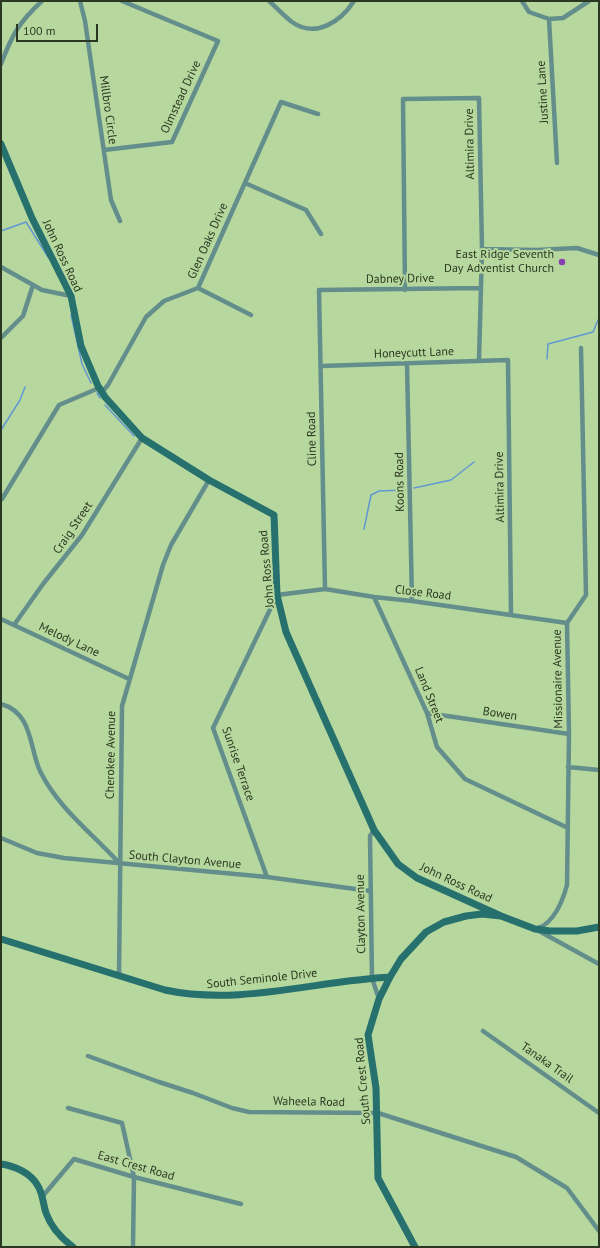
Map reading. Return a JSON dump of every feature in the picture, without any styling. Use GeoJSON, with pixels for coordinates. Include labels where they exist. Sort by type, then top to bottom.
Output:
{"type":"FeatureCollection","features":[{"type":"Feature","properties":{"kind":"street"},"geometry":{"type":"LineString","coordinates":[[1,64],[16,30],[24,18],[42,1]]}},
{"type":"Feature","properties":{"kind":"street","name":"Millbro Circle"},"geometry":{"type":"LineString","coordinates":[[80,1],[85,21],[111,200],[120,221]]}},
{"type":"Feature","properties":{"kind":"street","name":"Olmstead Drive"},"geometry":{"type":"LineString","coordinates":[[104,150],[172,142],[218,41],[122,1]]}},
{"type":"Feature","properties":{"kind":"street"},"geometry":{"type":"LineString","coordinates":[[269,1],[298,26],[315,28],[328,27],[342,17],[354,1]]}},
{"type":"Feature","properties":{"kind":"street"},"geometry":{"type":"LineString","coordinates":[[522,1],[529,12],[549,19],[563,18],[589,1]]}},
{"type":"Feature","properties":{"kind":"street","name":"Justine Lane"},"geometry":{"type":"LineString","coordinates":[[549,19],[557,163]]}},
{"type":"Feature","properties":{"kind":"street","name":"Altimira Drive"},"geometry":{"type":"LineString","coordinates":[[404,290],[403,99],[479,98],[482,249],[479,360]]}},
{"type":"Feature","properties":{"kind":"street","name":"Glen Oaks Drive"},"geometry":{"type":"LineString","coordinates":[[101,390],[108,385],[146,317],[164,301],[198,288],[282,102],[318,114]]}},
{"type":"Feature","properties":{"kind":"street","name":"John Ross Road"},"geometry":{"type":"LineString","coordinates":[[1,144],[32,218],[71,296],[81,346],[101,390],[125,420],[142,438],[209,480],[274,515],[278,595],[286,632],[374,830],[390,856],[405,871],[417,878],[501,916]]}},
{"type":"Feature","properties":{"kind":"street"},"geometry":{"type":"LineString","coordinates":[[245,183],[306,210],[320,234]]}},
{"type":"Feature","properties":{"kind":"street"},"geometry":{"type":"LineString","coordinates":[[482,249],[536,250],[577,248],[599,255]]}},
{"type":"Feature","properties":{"kind":"street"},"geometry":{"type":"LineString","coordinates":[[1,267],[42,290],[71,296]]}},
{"type":"Feature","properties":{"kind":"street"},"geometry":{"type":"LineString","coordinates":[[1,338],[23,316],[33,285]]}},
{"type":"Feature","properties":{"kind":"street"},"geometry":{"type":"LineString","coordinates":[[198,288],[251,315]]}},
{"type":"Feature","properties":{"kind":"street","name":"Dabney Drive"},"geometry":{"type":"LineString","coordinates":[[319,290],[482,288]]}},
{"type":"Feature","properties":{"kind":"street","name":"Cline Road"},"geometry":{"type":"LineString","coordinates":[[319,290],[325,589]]}},
{"type":"Feature","properties":{"kind":"street","name":"Missionaire Avenue"},"geometry":{"type":"LineString","coordinates":[[535,929],[546,926],[564,895],[568,866],[569,734],[567,623],[586,595],[581,348]]}},
{"type":"Feature","properties":{"kind":"street","name":"Altimira Drive"},"geometry":{"type":"LineString","coordinates":[[508,360],[511,614]]}},
{"type":"Feature","properties":{"kind":"street","name":"Honeycutt Lane"},"geometry":{"type":"LineString","coordinates":[[321,366],[508,360]]}},
{"type":"Feature","properties":{"kind":"street","name":"Koons Road"},"geometry":{"type":"LineString","coordinates":[[407,364],[412,601]]}},
{"type":"Feature","properties":{"kind":"street"},"geometry":{"type":"LineString","coordinates":[[2,499],[59,405],[101,390]]}},
{"type":"Feature","properties":{"kind":"street","name":"Craig Street"},"geometry":{"type":"LineString","coordinates":[[14,625],[43,584],[82,535],[142,438]]}},
{"type":"Feature","properties":{"kind":"street","name":"Cherokee Avenue"},"geometry":{"type":"LineString","coordinates":[[118,976],[122,706],[163,565],[171,545],[209,480]]}},
{"type":"Feature","properties":{"kind":"street","name":"Close Road"},"geometry":{"type":"LineString","coordinates":[[278,595],[325,589],[567,623]]}},
{"type":"Feature","properties":{"kind":"street","name":"Sunrise Terrace"},"geometry":{"type":"LineString","coordinates":[[267,877],[213,728],[278,595]]}},
{"type":"Feature","properties":{"kind":"street","name":"Land Street"},"geometry":{"type":"LineString","coordinates":[[374,597],[428,713],[437,747],[465,779],[568,828]]}},
{"type":"Feature","properties":{"kind":"street","name":"Melody Lane"},"geometry":{"type":"LineString","coordinates":[[1,619],[129,678]]}},
{"type":"Feature","properties":{"kind":"street"},"geometry":{"type":"LineString","coordinates":[[1,704],[13,709],[24,721],[40,770],[50,788],[63,804],[120,864]]}},
{"type":"Feature","properties":{"kind":"street","name":"Bowen"},"geometry":{"type":"LineString","coordinates":[[428,713],[569,734]]}},
{"type":"Feature","properties":{"kind":"street"},"geometry":{"type":"LineString","coordinates":[[568,767],[599,770]]}},
{"type":"Feature","properties":{"kind":"street","name":"Clayton Avenue"},"geometry":{"type":"LineString","coordinates":[[374,830],[370,836],[372,978],[379,999]]}},
{"type":"Feature","properties":{"kind":"street","name":"South Clayton Avenue"},"geometry":{"type":"LineString","coordinates":[[1,838],[44,854],[64,858],[267,877],[370,891]]}},
{"type":"Feature","properties":{"kind":"street","name":"South Crest Road"},"geometry":{"type":"LineString","coordinates":[[415,1247],[378,1178],[378,1113],[368,1035],[379,999],[390,977],[401,959],[418,939],[436,926],[466,916],[482,914],[501,916],[535,929],[577,931],[599,927]]}},
{"type":"Feature","properties":{"kind":"street"},"geometry":{"type":"LineString","coordinates":[[535,929],[599,964]]}},
{"type":"Feature","properties":{"kind":"street","name":"South Seminole Drive"},"geometry":{"type":"LineString","coordinates":[[1,939],[118,976],[183,994],[204,996],[260,992],[390,977]]}},
{"type":"Feature","properties":{"kind":"street","name":"Tanaka Trail"},"geometry":{"type":"LineString","coordinates":[[483,1031],[599,1113]]}},
{"type":"Feature","properties":{"kind":"street","name":"Waheela Road"},"geometry":{"type":"LineString","coordinates":[[88,1056],[159,1082],[194,1092],[232,1108],[249,1112],[378,1113],[516,1156],[567,1188],[599,1231]]}},
{"type":"Feature","properties":{"kind":"street"},"geometry":{"type":"LineString","coordinates":[[68,1108],[122,1123],[134,1177],[133,1247]]}},
{"type":"Feature","properties":{"kind":"street","name":"East Crest Road"},"geometry":{"type":"LineString","coordinates":[[42,1197],[74,1158],[134,1177],[242,1204]]}},
{"type":"Feature","properties":{"kind":"street"},"geometry":{"type":"LineString","coordinates":[[1,1164],[16,1168],[25,1173],[38,1186],[46,1214],[52,1225],[57,1232],[73,1247]]}},
{"type":"Feature","properties":{"kind":"waterway"},"geometry":{"type":"LineString","coordinates":[[1,231],[26,222],[48,257]]}},
{"type":"Feature","properties":{"kind":"waterway"},"geometry":{"type":"LineString","coordinates":[[71,315],[82,364],[91,383]]}},
{"type":"Feature","properties":{"kind":"waterway"},"geometry":{"type":"LineString","coordinates":[[547,359],[548,344],[593,332],[599,318]]}},
{"type":"Feature","properties":{"kind":"waterway"},"geometry":{"type":"LineString","coordinates":[[1,430],[20,400],[25,387]]}},
{"type":"Feature","properties":{"kind":"waterway"},"geometry":{"type":"LineString","coordinates":[[97,393],[100,398]]}},
{"type":"Feature","properties":{"kind":"waterway"},"geometry":{"type":"LineString","coordinates":[[105,405],[134,436]]}},
{"type":"Feature","properties":{"kind":"waterway"},"geometry":{"type":"LineString","coordinates":[[414,488],[451,480],[474,462]]}},
{"type":"Feature","properties":{"kind":"waterway"},"geometry":{"type":"LineString","coordinates":[[364,529],[371,495],[379,491],[405,490]]}},
{"type":"Feature","properties":{"kind":"place","name":"East Ridge Seventh Day Adventist Church"},"geometry":{"type":"Point","coordinates":[562,262]}}]}
